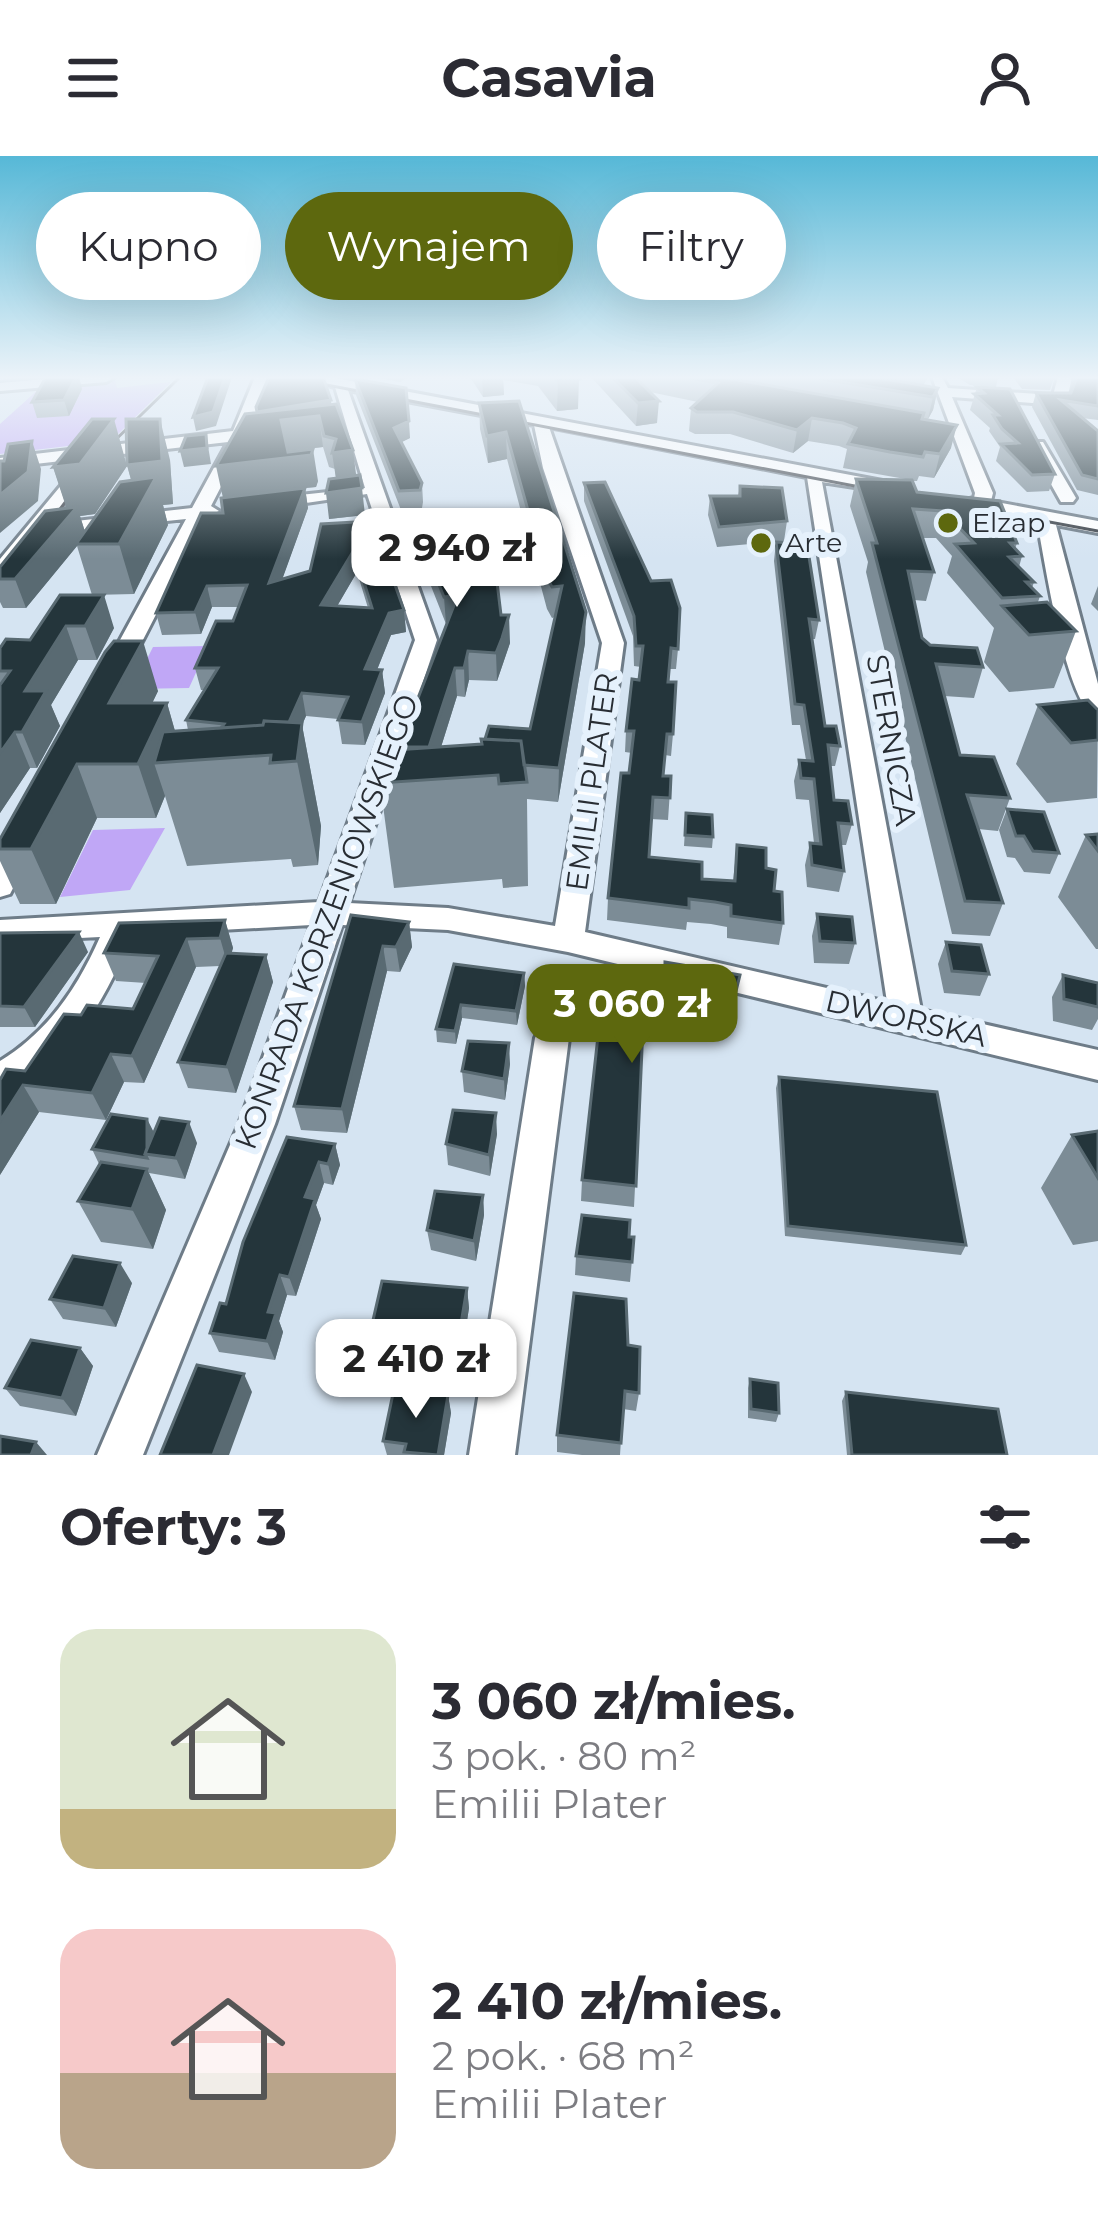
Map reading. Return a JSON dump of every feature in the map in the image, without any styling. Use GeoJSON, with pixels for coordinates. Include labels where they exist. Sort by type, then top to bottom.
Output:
{"type":"FeatureCollection","features":[{"type":"Feature","properties":{"kind":"street"},"geometry":{"type":"LineString","coordinates":[[0,463],[224,438]]}},
{"type":"Feature","properties":{"kind":"street"},"geometry":{"type":"LineString","coordinates":[[105,688],[238,438]]}},
{"type":"Feature","properties":{"kind":"street","name":"KONRADA KORZENIOWSKIEGO"},"geometry":{"type":"LineString","coordinates":[[120,1455],[257,1124],[426,640],[357,438]]}},
{"type":"Feature","properties":{"kind":"street","name":"EMILII PLATER"},"geometry":{"type":"LineString","coordinates":[[542,438],[613,644],[568,940]]}},
{"type":"Feature","properties":{"kind":"street"},"geometry":{"type":"LineString","coordinates":[[627,438],[905,490]]}},
{"type":"Feature","properties":{"kind":"street"},"geometry":{"type":"LineString","coordinates":[[960,438],[984,493],[981,505]]}},
{"type":"Feature","properties":{"kind":"street"},"geometry":{"type":"LineString","coordinates":[[1033,438],[1066,498]]}},
{"type":"Feature","properties":{"kind":"street"},"geometry":{"type":"LineString","coordinates":[[0,572],[35,531],[88,452]]}},
{"type":"Feature","properties":{"kind":"street","name":"STERNICZA"},"geometry":{"type":"LineString","coordinates":[[817,473],[813,482],[906,1019]]}},
{"type":"Feature","properties":{"kind":"street"},"geometry":{"type":"LineString","coordinates":[[253,505],[375,490]]}},
{"type":"Feature","properties":{"kind":"street"},"geometry":{"type":"LineString","coordinates":[[948,498],[1098,527]]}},
{"type":"Feature","properties":{"kind":"street"},"geometry":{"type":"LineString","coordinates":[[35,531],[231,508]]}},
{"type":"Feature","properties":{"kind":"street"},"geometry":{"type":"LineString","coordinates":[[1045,517],[1079,666],[1098,712]]}},
{"type":"Feature","properties":{"kind":"street"},"geometry":{"type":"LineString","coordinates":[[0,886],[36,818]]}},
{"type":"Feature","properties":{"kind":"street","name":"DWORSKA"},"geometry":{"type":"LineString","coordinates":[[0,931],[327,913],[448,920],[568,940],[1098,1065]]}},
{"type":"Feature","properties":{"kind":"street"},"geometry":{"type":"LineString","coordinates":[[0,1078],[52,1046],[68,1027],[121,925]]}},
{"type":"Feature","properties":{"kind":"street"},"geometry":{"type":"LineString","coordinates":[[492,1455],[552,1038]]}},
{"type":"Feature","properties":{"kind":"shaded area"},"geometry":{"type":"Polygon","coordinates":[[[0,438],[114,438],[111,441],[0,454],[0,438]]]}},
{"type":"Feature","properties":{"kind":"shaded area"},"geometry":{"type":"Polygon","coordinates":[[[208,646],[189,688],[132,689],[153,647],[208,646]]]}},
{"type":"Feature","properties":{"kind":"shaded area"},"geometry":{"type":"Polygon","coordinates":[[[165,828],[130,890],[60,897],[93,830],[165,828]]]}},
{"type":"Feature","properties":{"kind":"building"},"geometry":{"type":"Polygon","coordinates":[[[77,438],[100,438],[80,464],[53,467],[77,438]]]}},
{"type":"Feature","properties":{"kind":"building"},"geometry":{"type":"Polygon","coordinates":[[[126,438],[161,438],[162,461],[127,465],[126,438]]]}},
{"type":"Feature","properties":{"kind":"building"},"geometry":{"type":"Polygon","coordinates":[[[185,438],[206,438],[207,448],[180,451],[185,438]]]}},
{"type":"Feature","properties":{"kind":"building"},"geometry":{"type":"Polygon","coordinates":[[[232,438],[285,438],[288,452],[313,449],[311,455],[216,466],[232,438]]]}},
{"type":"Feature","properties":{"kind":"building"},"geometry":{"type":"Polygon","coordinates":[[[330,438],[348,438],[353,450],[332,453],[336,439],[330,438]]]}},
{"type":"Feature","properties":{"kind":"building"},"geometry":{"type":"Polygon","coordinates":[[[378,438],[399,438],[422,483],[420,490],[399,491],[378,438]]]}},
{"type":"Feature","properties":{"kind":"building"},"geometry":{"type":"Polygon","coordinates":[[[508,438],[531,438],[586,612],[559,768],[524,765],[521,741],[485,739],[489,726],[530,729],[562,586],[552,587],[508,438]]]}},
{"type":"Feature","properties":{"kind":"building"},"geometry":{"type":"Polygon","coordinates":[[[851,438],[950,438],[940,454],[925,452],[923,457],[848,444],[851,438]]]}},
{"type":"Feature","properties":{"kind":"building"},"geometry":{"type":"Polygon","coordinates":[[[1012,438],[1036,438],[1055,474],[1032,475],[1001,444],[1018,443],[1012,438]]]}},
{"type":"Feature","properties":{"kind":"building"},"geometry":{"type":"Polygon","coordinates":[[[1061,438],[1098,438],[1098,479],[1082,475],[1061,438]]]}},
{"type":"Feature","properties":{"kind":"building"},"geometry":{"type":"Polygon","coordinates":[[[32,441],[28,472],[0,495],[0,461],[4,461],[8,444],[32,441]]]}},
{"type":"Feature","properties":{"kind":"building"},"geometry":{"type":"Polygon","coordinates":[[[360,475],[362,488],[326,493],[329,479],[360,475]]]}},
{"type":"Feature","properties":{"kind":"building"},"geometry":{"type":"Polygon","coordinates":[[[156,477],[119,544],[76,544],[120,482],[156,477]]]}},
{"type":"Feature","properties":{"kind":"building"},"geometry":{"type":"Polygon","coordinates":[[[856,479],[912,480],[917,492],[1000,501],[1017,543],[1010,543],[1022,556],[1009,557],[1034,582],[1026,582],[1040,596],[1002,598],[955,544],[974,543],[943,511],[913,509],[934,572],[908,571],[922,638],[930,645],[977,648],[983,667],[936,664],[960,755],[994,757],[1010,798],[967,795],[1003,903],[965,901],[872,543],[877,543],[856,479]]]}},
{"type":"Feature","properties":{"kind":"building"},"geometry":{"type":"Polygon","coordinates":[[[605,482],[651,581],[671,580],[680,608],[678,649],[671,648],[668,682],[676,682],[673,734],[667,734],[663,776],[671,776],[670,798],[653,797],[649,857],[702,862],[702,879],[735,881],[737,845],[766,848],[766,868],[776,870],[774,891],[782,892],[783,923],[731,916],[731,905],[715,902],[689,899],[689,908],[608,898],[621,773],[629,773],[634,731],[626,731],[632,679],[639,680],[643,646],[636,646],[634,616],[584,483],[605,482]]]}},
{"type":"Feature","properties":{"kind":"building"},"geometry":{"type":"Polygon","coordinates":[[[740,486],[782,488],[787,521],[719,527],[710,496],[740,496],[740,486]]]}},
{"type":"Feature","properties":{"kind":"building"},"geometry":{"type":"Polygon","coordinates":[[[305,488],[269,583],[310,571],[321,524],[372,521],[404,610],[389,613],[365,669],[382,670],[362,722],[338,720],[348,697],[302,693],[289,722],[221,728],[224,724],[186,720],[218,668],[195,668],[216,621],[233,621],[247,585],[207,586],[195,612],[156,613],[201,513],[223,513],[221,498],[305,488]],[[354,550],[321,605],[372,608],[354,550]]]}},
{"type":"Feature","properties":{"kind":"building"},"geometry":{"type":"Polygon","coordinates":[[[77,507],[15,579],[0,579],[0,567],[45,511],[77,507]]]}},
{"type":"Feature","properties":{"kind":"building"},"geometry":{"type":"Polygon","coordinates":[[[479,511],[494,557],[501,615],[509,615],[502,638],[496,653],[468,651],[464,668],[455,668],[429,747],[399,747],[458,595],[444,597],[412,518],[479,511]]]}},
{"type":"Feature","properties":{"kind":"building"},"geometry":{"type":"Polygon","coordinates":[[[776,542],[807,544],[819,620],[809,619],[825,726],[836,726],[840,746],[828,745],[834,800],[848,801],[852,824],[838,823],[844,871],[812,865],[810,843],[821,844],[814,779],[801,778],[799,760],[813,761],[804,705],[795,704],[776,542]]]}},
{"type":"Feature","properties":{"kind":"building"},"geometry":{"type":"Polygon","coordinates":[[[60,595],[104,595],[85,626],[66,626],[25,691],[46,691],[22,732],[15,732],[0,753],[0,685],[10,671],[0,671],[0,648],[6,639],[30,640],[60,595]]]}},
{"type":"Feature","properties":{"kind":"building"},"geometry":{"type":"Polygon","coordinates":[[[1047,602],[1076,631],[1029,635],[1002,606],[1047,602]]]}},
{"type":"Feature","properties":{"kind":"building"},"geometry":{"type":"Polygon","coordinates":[[[114,641],[143,641],[109,703],[167,703],[138,764],[77,764],[31,849],[0,849],[0,839],[114,641]]]}},
{"type":"Feature","properties":{"kind":"building"},"geometry":{"type":"Polygon","coordinates":[[[1088,700],[1098,710],[1098,740],[1071,743],[1038,705],[1088,700]]]}},
{"type":"Feature","properties":{"kind":"building"},"geometry":{"type":"Polygon","coordinates":[[[264,721],[302,723],[297,761],[270,763],[271,755],[154,763],[163,732],[263,725],[264,721]]]}},
{"type":"Feature","properties":{"kind":"building"},"geometry":{"type":"Polygon","coordinates":[[[481,739],[521,741],[527,782],[499,784],[498,775],[380,783],[380,751],[482,744],[481,739]]]}},
{"type":"Feature","properties":{"kind":"building"},"geometry":{"type":"Polygon","coordinates":[[[1007,809],[1044,812],[1059,853],[1033,851],[1024,836],[1016,836],[1007,809]]]}},
{"type":"Feature","properties":{"kind":"building"},"geometry":{"type":"Polygon","coordinates":[[[686,813],[712,815],[713,837],[685,835],[686,813]]]}},
{"type":"Feature","properties":{"kind":"building"},"geometry":{"type":"Polygon","coordinates":[[[1098,834],[1098,851],[1086,835],[1098,834]]]}},
{"type":"Feature","properties":{"kind":"building"},"geometry":{"type":"Polygon","coordinates":[[[817,914],[852,917],[855,943],[820,941],[817,914]]]}},
{"type":"Feature","properties":{"kind":"building"},"geometry":{"type":"Polygon","coordinates":[[[351,915],[409,922],[396,947],[383,946],[342,1109],[294,1106],[351,915]]]}},
{"type":"Feature","properties":{"kind":"building"},"geometry":{"type":"Polygon","coordinates":[[[225,920],[220,938],[187,939],[132,1056],[111,1054],[92,1093],[23,1085],[0,1121],[0,1080],[6,1069],[25,1071],[64,1014],[81,1015],[87,1005],[133,1009],[158,956],[104,953],[119,923],[225,920]]]}},
{"type":"Feature","properties":{"kind":"building"},"geometry":{"type":"Polygon","coordinates":[[[79,932],[24,1007],[0,1006],[0,933],[79,932]]]}},
{"type":"Feature","properties":{"kind":"building"},"geometry":{"type":"Polygon","coordinates":[[[946,942],[981,945],[989,974],[952,971],[946,942]]]}},
{"type":"Feature","properties":{"kind":"building"},"geometry":{"type":"Polygon","coordinates":[[[226,953],[266,955],[227,1067],[178,1062],[226,953]]]}},
{"type":"Feature","properties":{"kind":"building"},"geometry":{"type":"Polygon","coordinates":[[[665,962],[740,975],[736,991],[689,984],[688,1008],[644,1003],[636,1186],[582,1180],[598,1036],[600,1025],[614,1027],[619,967],[665,972],[665,962]]]}},
{"type":"Feature","properties":{"kind":"building"},"geometry":{"type":"Polygon","coordinates":[[[454,964],[524,973],[516,1011],[461,1005],[455,1031],[436,1029],[454,964]]]}},
{"type":"Feature","properties":{"kind":"building"},"geometry":{"type":"Polygon","coordinates":[[[1063,975],[1098,983],[1098,1007],[1064,999],[1063,975]]]}},
{"type":"Feature","properties":{"kind":"building"},"geometry":{"type":"Polygon","coordinates":[[[468,1041],[509,1043],[504,1079],[462,1071],[468,1041]]]}},
{"type":"Feature","properties":{"kind":"building"},"geometry":{"type":"Polygon","coordinates":[[[779,1077],[937,1092],[966,1245],[788,1226],[779,1077]]]}},
{"type":"Feature","properties":{"kind":"building"},"geometry":{"type":"Polygon","coordinates":[[[453,1110],[496,1113],[489,1155],[446,1144],[453,1110]]]}},
{"type":"Feature","properties":{"kind":"building"},"geometry":{"type":"Polygon","coordinates":[[[111,1114],[147,1119],[147,1158],[92,1149],[111,1114]]]}},
{"type":"Feature","properties":{"kind":"building"},"geometry":{"type":"Polygon","coordinates":[[[160,1118],[189,1122],[176,1158],[145,1154],[160,1118]]]}},
{"type":"Feature","properties":{"kind":"building"},"geometry":{"type":"Polygon","coordinates":[[[1098,1131],[1098,1178],[1072,1135],[1098,1131]]]}},
{"type":"Feature","properties":{"kind":"building"},"geometry":{"type":"Polygon","coordinates":[[[287,1137],[335,1144],[328,1164],[319,1162],[305,1197],[315,1199],[289,1277],[280,1275],[268,1312],[276,1313],[267,1341],[210,1333],[220,1303],[226,1304],[243,1242],[287,1137]]]}},
{"type":"Feature","properties":{"kind":"building"},"geometry":{"type":"Polygon","coordinates":[[[101,1162],[147,1169],[132,1209],[78,1201],[101,1162]]]}},
{"type":"Feature","properties":{"kind":"building"},"geometry":{"type":"Polygon","coordinates":[[[435,1191],[483,1195],[474,1241],[427,1230],[435,1191]]]}},
{"type":"Feature","properties":{"kind":"building"},"geometry":{"type":"Polygon","coordinates":[[[582,1215],[630,1220],[632,1262],[576,1256],[582,1215]]]}},
{"type":"Feature","properties":{"kind":"building"},"geometry":{"type":"Polygon","coordinates":[[[73,1256],[120,1263],[104,1308],[50,1299],[73,1256]]]}},
{"type":"Feature","properties":{"kind":"building"},"geometry":{"type":"Polygon","coordinates":[[[382,1281],[467,1288],[458,1341],[427,1337],[425,1348],[368,1342],[382,1281]]]}},
{"type":"Feature","properties":{"kind":"building"},"geometry":{"type":"Polygon","coordinates":[[[574,1293],[626,1299],[628,1345],[640,1347],[639,1393],[625,1391],[621,1443],[557,1435],[574,1293]]]}},
{"type":"Feature","properties":{"kind":"building"},"geometry":{"type":"Polygon","coordinates":[[[31,1340],[80,1348],[62,1398],[5,1388],[31,1340]]]}},
{"type":"Feature","properties":{"kind":"building"},"geometry":{"type":"Polygon","coordinates":[[[197,1365],[244,1374],[213,1455],[160,1455],[197,1365]]]}},
{"type":"Feature","properties":{"kind":"building"},"geometry":{"type":"Polygon","coordinates":[[[750,1379],[778,1383],[779,1413],[751,1409],[750,1379]]]}},
{"type":"Feature","properties":{"kind":"building"},"geometry":{"type":"Polygon","coordinates":[[[394,1389],[448,1395],[438,1455],[404,1452],[406,1444],[383,1441],[394,1389]]]}},
{"type":"Feature","properties":{"kind":"building"},"geometry":{"type":"Polygon","coordinates":[[[846,1392],[998,1409],[1007,1455],[852,1455],[846,1392]]]}},
{"type":"Feature","properties":{"kind":"building"},"geometry":{"type":"Polygon","coordinates":[[[0,1436],[36,1442],[31,1455],[0,1455],[0,1436]]]}},
{"type":"Feature","properties":{"kind":"tram line"},"geometry":{"type":"LineString","coordinates":[[0,588],[118,438]]}},
{"type":"Feature","properties":{"kind":"tram line"},"geometry":{"type":"LineString","coordinates":[[602,438],[886,492]]}},
{"type":"Feature","properties":{"kind":"tram line"},"geometry":{"type":"LineString","coordinates":[[974,508],[1098,531]]}},
{"type":"Feature","properties":{"kind":"place","name":"Elzap"},"geometry":{"type":"Point","coordinates":[948,523]}},
{"type":"Feature","properties":{"kind":"place","name":"Arte"},"geometry":{"type":"Point","coordinates":[761,543]}}]}
